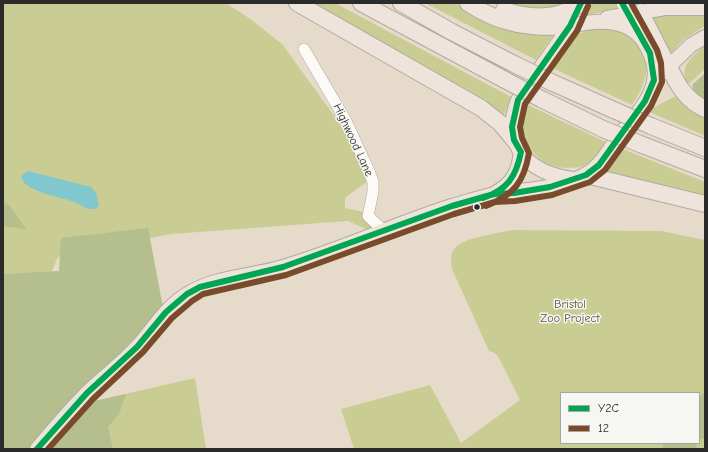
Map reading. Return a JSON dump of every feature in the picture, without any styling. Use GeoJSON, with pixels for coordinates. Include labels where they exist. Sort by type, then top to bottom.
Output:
{"type":"FeatureCollection","features":[{"type":"Feature","properties":{"kind":"highway"},"geometry":{"type":"LineString","coordinates":[[297,3],[481,108],[500,123],[518,147]]}},
{"type":"Feature","properties":{"kind":"highway"},"geometry":{"type":"LineString","coordinates":[[360,3],[541,99],[604,129],[705,169]]}},
{"type":"Feature","properties":{"kind":"highway"},"geometry":{"type":"LineString","coordinates":[[401,3],[452,32],[551,82],[705,148]]}},
{"type":"Feature","properties":{"kind":"highway"},"geometry":{"type":"LineString","coordinates":[[468,3],[507,22],[530,28],[570,26]]}},
{"type":"Feature","properties":{"kind":"highway"},"geometry":{"type":"LineString","coordinates":[[488,3],[508,11],[532,16],[555,16],[565,13],[581,3]]}},
{"type":"Feature","properties":{"kind":"highway"},"geometry":{"type":"LineString","coordinates":[[669,66],[681,89],[690,100],[705,109]]}},
{"type":"Feature","properties":{"kind":"highway"},"geometry":{"type":"LineString","coordinates":[[580,177],[705,204]]}},
{"type":"Feature","properties":{"kind":"main road"},"geometry":{"type":"LineString","coordinates":[[37,449],[87,393],[137,347],[166,312],[187,294],[200,287],[221,281],[283,268],[452,206],[494,194],[507,187],[518,170],[518,147],[512,120],[518,100],[570,26],[632,8],[677,5],[705,8]]}},
{"type":"Feature","properties":{"kind":"main road"},"geometry":{"type":"LineString","coordinates":[[632,8],[669,66]]}},
{"type":"Feature","properties":{"kind":"main road"},"geometry":{"type":"LineString","coordinates":[[588,22],[618,22],[636,30],[644,40],[653,64],[654,80]]}},
{"type":"Feature","properties":{"kind":"main road"},"geometry":{"type":"LineString","coordinates":[[494,194],[514,193],[550,187],[580,177],[599,165],[645,101],[654,80],[691,44],[705,37]]}},
{"type":"Feature","properties":{"kind":"main road"},"geometry":{"type":"LineString","coordinates":[[518,147],[541,171],[556,177],[580,177]]}},
{"type":"Feature","properties":{"kind":"street"},"geometry":{"type":"LineString","coordinates":[[570,26],[581,3]]}},
{"type":"Feature","properties":{"kind":"street"},"geometry":{"type":"LineString","coordinates":[[632,8],[644,40]]}},
{"type":"Feature","properties":{"kind":"street","name":"Highwood Lane"},"geometry":{"type":"LineString","coordinates":[[304,48],[346,120],[369,171],[373,182],[373,192],[368,216],[384,231]]}},
{"type":"Feature","properties":{"kind":"green space"},"geometry":{"type":"Polygon","coordinates":[[[3,3],[226,3],[249,18],[282,44],[341,125],[369,180],[345,198],[345,208],[368,213],[376,226],[368,230],[348,221],[171,234],[58,257],[3,382],[3,3]]]}},
{"type":"Feature","properties":{"kind":"green space"},"geometry":{"type":"Polygon","coordinates":[[[309,3],[335,3],[511,97],[503,117],[309,3]]]}},
{"type":"Feature","properties":{"kind":"green space"},"geometry":{"type":"Polygon","coordinates":[[[425,3],[455,3],[493,22],[556,31],[536,60],[425,3]]]}},
{"type":"Feature","properties":{"kind":"green space"},"geometry":{"type":"Polygon","coordinates":[[[508,3],[568,3],[545,8],[531,8],[508,3]]]}},
{"type":"Feature","properties":{"kind":"green space"},"geometry":{"type":"Polygon","coordinates":[[[587,3],[616,3],[620,9],[582,16],[587,3]]]}},
{"type":"Feature","properties":{"kind":"green space"},"geometry":{"type":"Polygon","coordinates":[[[705,10],[705,26],[684,39],[670,54],[651,19],[651,14],[705,10]]]}},
{"type":"Feature","properties":{"kind":"green space"},"geometry":{"type":"Polygon","coordinates":[[[598,27],[620,29],[629,34],[641,48],[645,56],[646,72],[644,81],[632,105],[550,67],[569,41],[580,33],[598,27]]]}},
{"type":"Feature","properties":{"kind":"green space"},"geometry":{"type":"Polygon","coordinates":[[[705,46],[705,69],[690,83],[687,83],[684,72],[688,62],[705,46]]]}},
{"type":"Feature","properties":{"kind":"green space"},"geometry":{"type":"Polygon","coordinates":[[[705,73],[705,100],[695,95],[692,85],[705,73]]]}},
{"type":"Feature","properties":{"kind":"green space"},"geometry":{"type":"Polygon","coordinates":[[[678,95],[705,115],[705,136],[647,111],[678,95]]]}},
{"type":"Feature","properties":{"kind":"green space"},"geometry":{"type":"Polygon","coordinates":[[[524,103],[606,142],[598,154],[588,164],[583,166],[567,168],[544,162],[529,147],[525,137],[522,126],[524,103]]]}},
{"type":"Feature","properties":{"kind":"green space"},"geometry":{"type":"Polygon","coordinates":[[[623,149],[705,182],[705,197],[607,172],[623,149]]]}},
{"type":"Feature","properties":{"kind":"green space"},"geometry":{"type":"Polygon","coordinates":[[[3,202],[9,205],[26,229],[3,226],[3,202]]]}},
{"type":"Feature","properties":{"kind":"green space"},"geometry":{"type":"Polygon","coordinates":[[[148,228],[163,307],[32,449],[3,449],[3,274],[59,271],[61,238],[148,228]]]}},
{"type":"Feature","properties":{"kind":"green space","name":"Bristol Zoo Project"},"geometry":{"type":"Polygon","coordinates":[[[511,230],[661,231],[705,240],[705,449],[354,449],[341,409],[430,385],[461,443],[520,400],[498,356],[489,351],[452,269],[451,255],[457,246],[463,242],[511,230]]]}},
{"type":"Feature","properties":{"kind":"green space"},"geometry":{"type":"Polygon","coordinates":[[[195,378],[206,449],[48,449],[86,403],[195,378]]]}},
{"type":"Feature","properties":{"kind":"green space"},"geometry":{"type":"Polygon","coordinates":[[[705,392],[705,439],[700,439],[700,396],[705,392]]]}},
{"type":"Feature","properties":{"kind":"green space"},"geometry":{"type":"Polygon","coordinates":[[[126,394],[119,414],[108,427],[113,449],[48,449],[86,403],[126,394]]]}},
{"type":"Feature","properties":{"kind":"green space"},"geometry":{"type":"Polygon","coordinates":[[[663,444],[696,444],[696,449],[663,449],[663,444]]]}},
{"type":"Feature","properties":{"kind":"water"},"geometry":{"type":"Polygon","coordinates":[[[28,171],[91,187],[96,193],[99,205],[95,209],[89,209],[74,202],[35,190],[23,182],[21,176],[28,171]]]}},
{"type":"Feature","properties":{"kind":"transit line","name":"Y2C"},"geometry":{"type":"LineString","coordinates":[[483,198],[504,187],[513,175],[521,152],[514,140],[512,127],[518,100],[570,26],[581,3]]}},
{"type":"Feature","properties":{"kind":"transit line","name":"Y2C"},"geometry":{"type":"LineString","coordinates":[[37,449],[87,393],[137,347],[166,312],[187,294],[200,287],[283,267],[452,206],[494,194],[514,193],[550,187],[586,175],[599,165],[645,101],[654,80],[650,53],[622,3]]}},
{"type":"Feature","properties":{"kind":"transit line","name":"12"},"geometry":{"type":"LineString","coordinates":[[48,449],[93,399],[143,352],[172,318],[203,294],[286,275],[454,214],[495,202],[515,201],[552,195],[590,182],[605,170],[651,106],[662,82],[661,63],[657,50],[631,3]]}},
{"type":"Feature","properties":{"kind":"transit line","name":"12"},"geometry":{"type":"LineString","coordinates":[[486,206],[496,202],[511,192],[521,180],[529,153],[522,138],[520,127],[525,104],[577,31],[588,6]]}}]}
